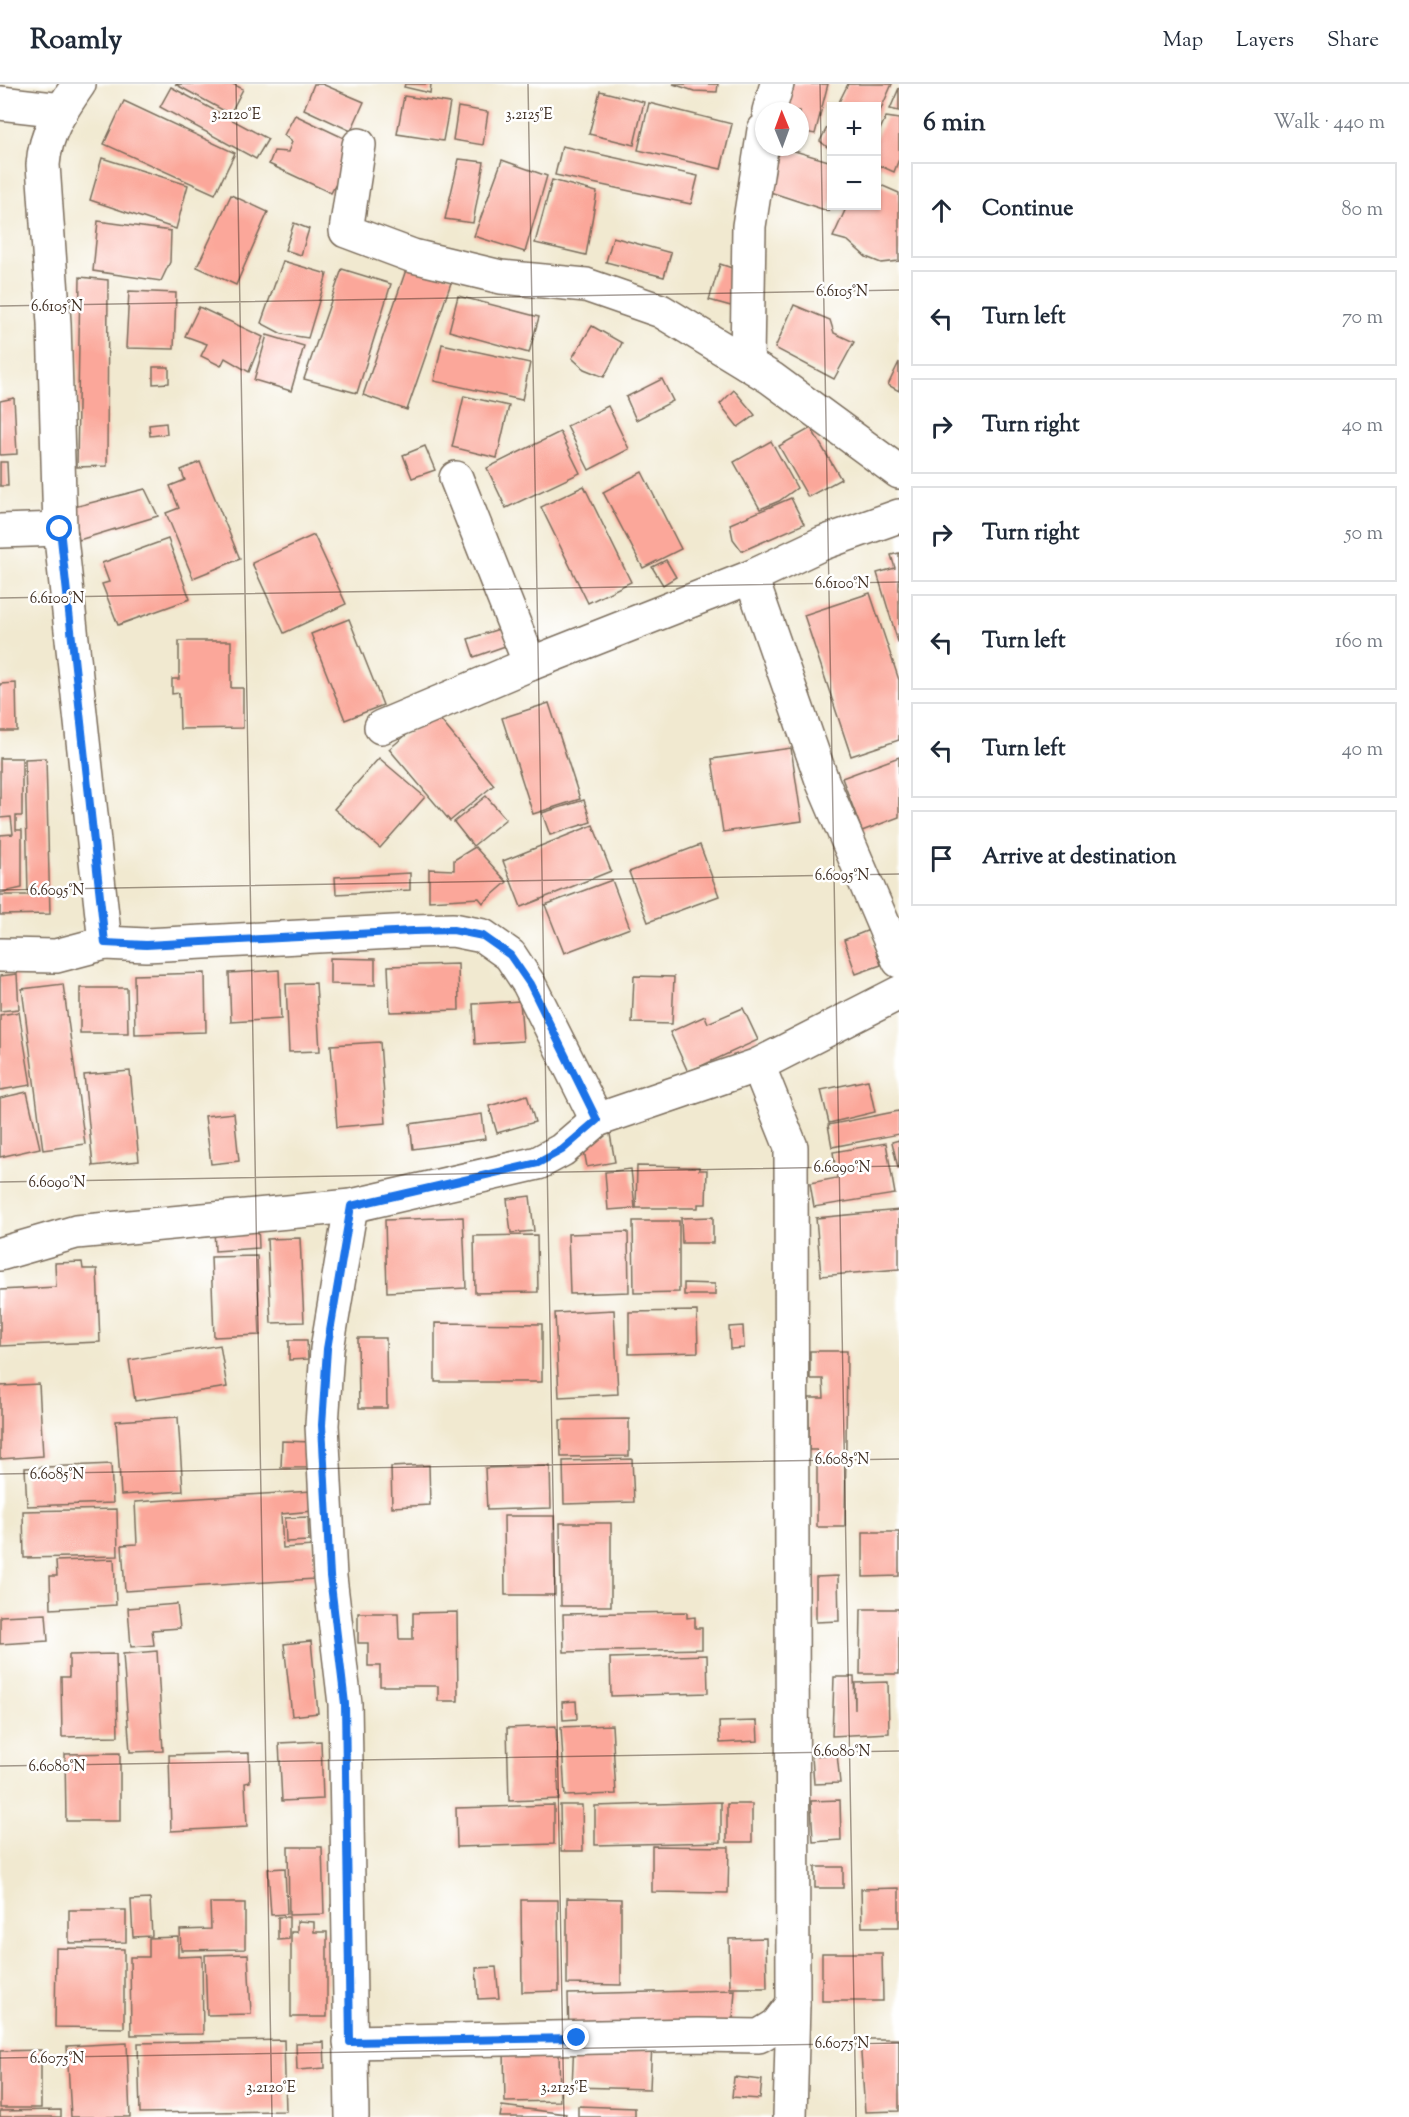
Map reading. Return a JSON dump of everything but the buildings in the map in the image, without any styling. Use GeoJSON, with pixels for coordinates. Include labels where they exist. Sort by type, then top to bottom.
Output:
{"type":"FeatureCollection","features":[{"type":"Feature","properties":{"kind":"street"},"geometry":{"type":"LineString","coordinates":[[772,102],[777,84]]}},
{"type":"Feature","properties":{"kind":"street"},"geometry":{"type":"LineString","coordinates":[[0,103],[70,97]]}},
{"type":"Feature","properties":{"kind":"street"},"geometry":{"type":"LineString","coordinates":[[70,97],[44,146],[42,165],[54,324],[60,529],[105,943]]}},
{"type":"Feature","properties":{"kind":"street"},"geometry":{"type":"LineString","coordinates":[[359,145],[346,231],[413,256],[501,277],[586,285],[661,311],[747,363],[899,472]]}},
{"type":"Feature","properties":{"kind":"street"},"geometry":{"type":"LineString","coordinates":[[747,363],[749,226],[760,156]]}},
{"type":"Feature","properties":{"kind":"street"},"geometry":{"type":"LineString","coordinates":[[456,478],[530,664]]}},
{"type":"Feature","properties":{"kind":"street"},"geometry":{"type":"LineString","coordinates":[[381,727],[530,664],[751,577],[823,543],[899,516]]}},
{"type":"Feature","properties":{"kind":"street"},"geometry":{"type":"LineString","coordinates":[[0,531],[60,529]]}},
{"type":"Feature","properties":{"kind":"street"},"geometry":{"type":"LineString","coordinates":[[751,577],[823,783],[899,961]]}},
{"type":"Feature","properties":{"kind":"street"},"geometry":{"type":"LineString","coordinates":[[0,955],[56,956],[105,943],[146,945],[453,930],[483,936],[510,955],[530,984],[597,1120]]}},
{"type":"Feature","properties":{"kind":"street"},"geometry":{"type":"LineString","coordinates":[[0,1254],[76,1232],[351,1206],[538,1163],[562,1150],[597,1120],[758,1065],[899,993]]}},
{"type":"Feature","properties":{"kind":"street"},"geometry":{"type":"LineString","coordinates":[[758,1065],[791,1147],[793,2004],[788,2093],[790,2117]]}},
{"type":"Feature","properties":{"kind":"street"},"geometry":{"type":"LineString","coordinates":[[351,1206],[327,1349],[322,1425],[330,1576],[345,1704],[352,2117]]}},
{"type":"Feature","properties":{"kind":"street"},"geometry":{"type":"LineString","coordinates":[[350,2042],[759,2036],[777,2025],[793,2004]]}},
{"type":"Feature","properties":{"kind":"route"},"geometry":{"type":"LineString","coordinates":[[60,529],[105,943],[146,945],[453,930],[483,936],[510,955],[530,984],[544,1017],[597,1120],[562,1150],[538,1163],[351,1206],[327,1349],[322,1425],[330,1576],[345,1704],[350,2042],[577,2038]]}}]}
